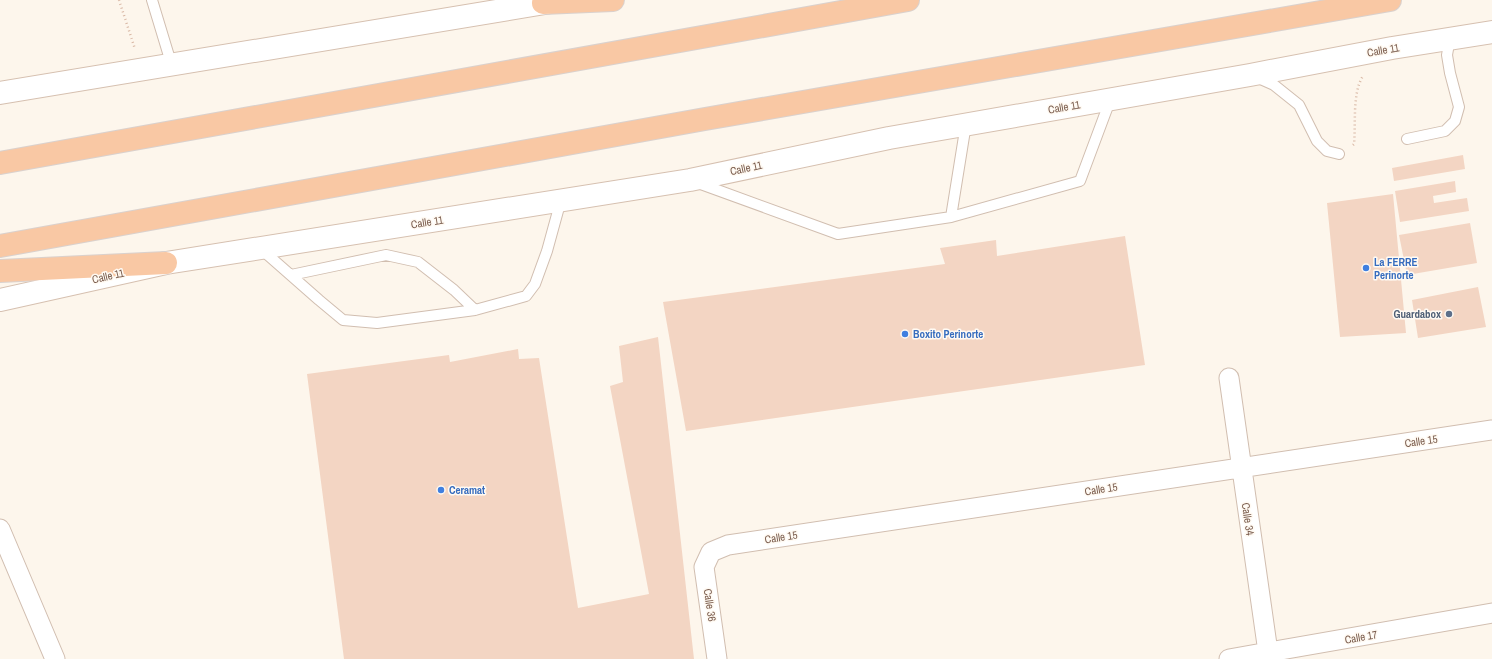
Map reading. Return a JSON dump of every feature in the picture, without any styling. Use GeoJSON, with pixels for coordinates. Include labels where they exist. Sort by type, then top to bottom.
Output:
{"type":"FeatureCollection","features":[{"type":"Feature","properties":{"kind":"highway"},"geometry":{"type":"LineString","coordinates":[[554,2],[614,0]]}},
{"type":"Feature","properties":{"kind":"highway"},"geometry":{"type":"LineString","coordinates":[[0,163],[908,0]]}},
{"type":"Feature","properties":{"kind":"highway"},"geometry":{"type":"LineString","coordinates":[[0,246],[721,116],[1390,0]]}},
{"type":"Feature","properties":{"kind":"highway"},"geometry":{"type":"LineString","coordinates":[[0,271],[166,263]]}},
{"type":"Feature","properties":{"kind":"main road"},"geometry":{"type":"LineString","coordinates":[[0,93],[172,66],[554,2]]}},
{"type":"Feature","properties":{"kind":"main road","name":"Calle 11"},"geometry":{"type":"LineString","coordinates":[[0,300],[166,263],[690,180],[889,138],[1111,98],[1250,75],[1450,38],[1492,32]]}},
{"type":"Feature","properties":{"kind":"street","name":"Calle 34"},"geometry":{"type":"LineString","coordinates":[[1229,378],[1268,656]]}},
{"type":"Feature","properties":{"kind":"street","name":"Calle 15"},"geometry":{"type":"LineString","coordinates":[[711,552],[728,545],[1492,430]]}},
{"type":"Feature","properties":{"kind":"street"},"geometry":{"type":"LineString","coordinates":[[0,529],[55,659]]}},
{"type":"Feature","properties":{"kind":"street","name":"Calle 36"},"geometry":{"type":"LineString","coordinates":[[711,552],[704,567],[717,659]]}},
{"type":"Feature","properties":{"kind":"street","name":"Calle 17"},"geometry":{"type":"LineString","coordinates":[[1229,659],[1268,656],[1492,613]]}},
{"type":"Feature","properties":{"kind":"lane"},"geometry":{"type":"LineString","coordinates":[[152,0],[172,66]]}},
{"type":"Feature","properties":{"kind":"lane"},"geometry":{"type":"LineString","coordinates":[[1407,139],[1446,131],[1455,121],[1459,107],[1447,55],[1450,38]]}},
{"type":"Feature","properties":{"kind":"lane"},"geometry":{"type":"LineString","coordinates":[[1250,75],[1274,85],[1300,105],[1317,141],[1327,151],[1339,154]]}},
{"type":"Feature","properties":{"kind":"lane"},"geometry":{"type":"LineString","coordinates":[[690,180],[838,234],[951,217],[1080,181],[1111,98]]}},
{"type":"Feature","properties":{"kind":"lane"},"geometry":{"type":"LineString","coordinates":[[951,217],[966,124]]}},
{"type":"Feature","properties":{"kind":"lane"},"geometry":{"type":"LineString","coordinates":[[261,249],[343,320],[377,323],[474,310],[526,296],[535,284],[547,250],[561,200]]}},
{"type":"Feature","properties":{"kind":"lane"},"geometry":{"type":"LineString","coordinates":[[291,275],[386,255],[418,262],[454,290],[474,310]]}},
{"type":"Feature","properties":{"kind":"path"},"geometry":{"type":"LineString","coordinates":[[119,0],[135,46],[139,71]]}},
{"type":"Feature","properties":{"kind":"path"},"geometry":{"type":"LineString","coordinates":[[1339,154],[1354,144],[1356,126],[1355,105],[1360,81],[1367,70]]}},
{"type":"Feature","properties":{"kind":"building"},"geometry":{"type":"Polygon","coordinates":[[[1463,155],[1465,169],[1394,181],[1392,168],[1463,155]]]}},
{"type":"Feature","properties":{"kind":"building"},"geometry":{"type":"Polygon","coordinates":[[[1455,181],[1456,192],[1433,196],[1434,203],[1467,198],[1469,211],[1400,222],[1395,191],[1455,181]]]}},
{"type":"Feature","properties":{"kind":"building","name":"La FERRE Perinorte"},"geometry":{"type":"Polygon","coordinates":[[[1393,194],[1406,333],[1340,337],[1327,203],[1393,194]]]}},
{"type":"Feature","properties":{"kind":"building"},"geometry":{"type":"Polygon","coordinates":[[[1470,223],[1477,263],[1407,275],[1399,235],[1470,223]]]}},
{"type":"Feature","properties":{"kind":"building","name":"Boxito Perinorte"},"geometry":{"type":"Polygon","coordinates":[[[1125,236],[1145,365],[686,431],[663,302],[945,264],[940,248],[996,240],[997,256],[1125,236]]]}},
{"type":"Feature","properties":{"kind":"building","name":"Guardabox"},"geometry":{"type":"Polygon","coordinates":[[[1478,287],[1486,327],[1418,338],[1412,300],[1478,287]]]}},
{"type":"Feature","properties":{"kind":"building","name":"Ceramat"},"geometry":{"type":"Polygon","coordinates":[[[658,337],[694,659],[344,659],[307,374],[449,355],[450,362],[518,349],[519,359],[539,358],[578,608],[649,594],[610,386],[623,382],[619,346],[658,337]]]}},
{"type":"Feature","properties":{"kind":"place","name":"La FERRE Perinorte"},"geometry":{"type":"Point","coordinates":[1366,268]}},
{"type":"Feature","properties":{"kind":"place","name":"Guardabox"},"geometry":{"type":"Point","coordinates":[1449,314]}},
{"type":"Feature","properties":{"kind":"place","name":"Boxito Perinorte"},"geometry":{"type":"Point","coordinates":[905,334]}},
{"type":"Feature","properties":{"kind":"place","name":"Ceramat"},"geometry":{"type":"Point","coordinates":[441,490]}}]}
